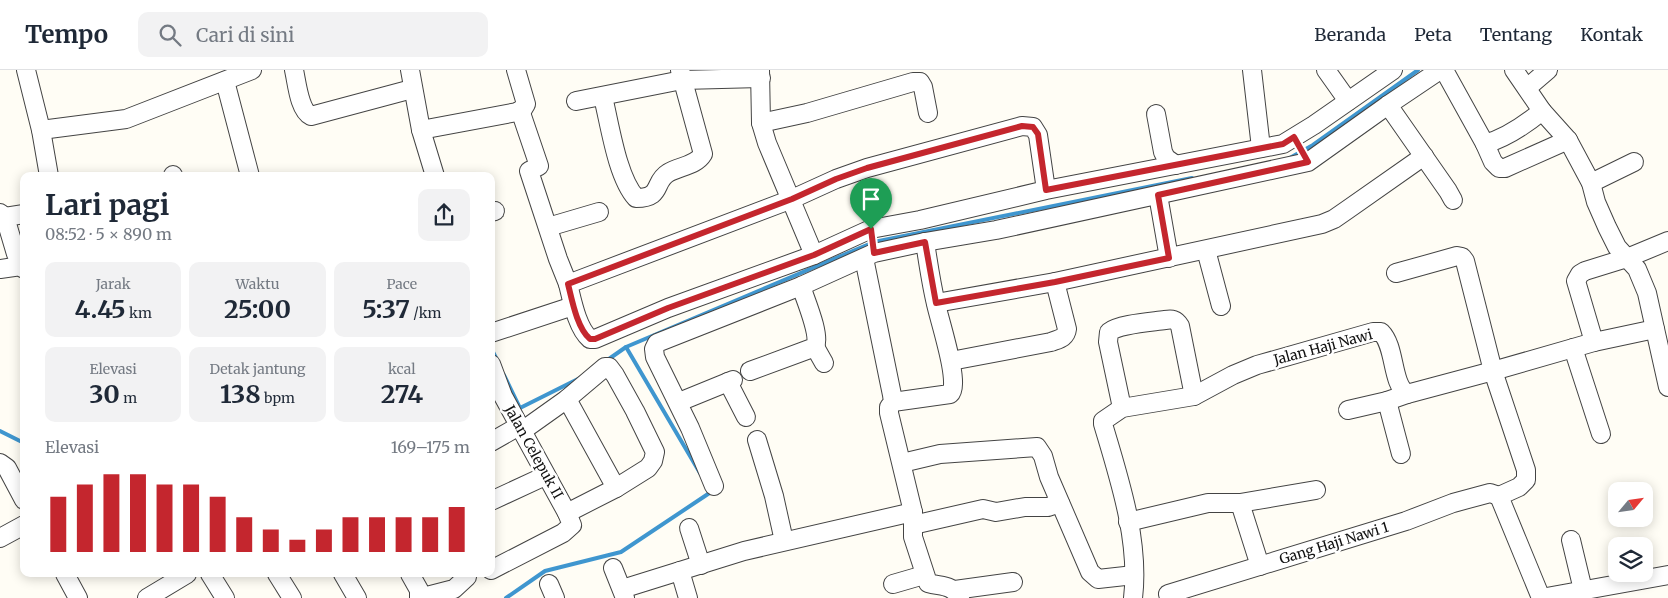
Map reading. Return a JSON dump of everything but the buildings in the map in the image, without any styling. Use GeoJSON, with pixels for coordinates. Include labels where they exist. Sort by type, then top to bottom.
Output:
{"type":"FeatureCollection","features":[{"type":"Feature","properties":{"kind":"street"},"geometry":{"type":"LineString","coordinates":[[26,70],[41,130],[48,172]]}},
{"type":"Feature","properties":{"kind":"street"},"geometry":{"type":"LineString","coordinates":[[41,130],[126,119],[252,70]]}},
{"type":"Feature","properties":{"kind":"street"},"geometry":{"type":"LineString","coordinates":[[294,70],[303,107],[306,113],[311,116],[412,89]]}},
{"type":"Feature","properties":{"kind":"street"},"geometry":{"type":"LineString","coordinates":[[410,70],[421,130],[435,172]]}},
{"type":"Feature","properties":{"kind":"street"},"geometry":{"type":"LineString","coordinates":[[421,130],[523,109],[526,104],[516,70]]}},
{"type":"Feature","properties":{"kind":"street"},"geometry":{"type":"LineString","coordinates":[[1252,70],[1261,148]]}},
{"type":"Feature","properties":{"kind":"street"},"geometry":{"type":"LineString","coordinates":[[1326,70],[1348,101]]}},
{"type":"Feature","properties":{"kind":"street"},"geometry":{"type":"LineString","coordinates":[[1301,150],[1348,101],[1393,70]]}},
{"type":"Feature","properties":{"kind":"street"},"geometry":{"type":"LineString","coordinates":[[520,110],[539,166],[529,171],[568,284],[573,306],[586,335],[590,339],[595,339],[668,308],[814,255],[870,244],[925,242],[996,230],[1158,195],[1301,150],[1388,105],[1440,70]]}},
{"type":"Feature","properties":{"kind":"street"},"geometry":{"type":"LineString","coordinates":[[1444,70],[1495,166],[1505,168],[1568,140]]}},
{"type":"Feature","properties":{"kind":"street"},"geometry":{"type":"LineString","coordinates":[[1514,70],[1542,111],[1568,140],[1591,184],[1596,202],[1607,227],[1618,247],[1642,279],[1647,293],[1668,387]]}},
{"type":"Feature","properties":{"kind":"street"},"geometry":{"type":"LineString","coordinates":[[1526,88],[1548,70]]}},
{"type":"Feature","properties":{"kind":"street"},"geometry":{"type":"LineString","coordinates":[[576,100],[602,97],[681,75],[761,74],[761,123],[767,143],[814,255]]}},
{"type":"Feature","properties":{"kind":"street"},"geometry":{"type":"LineString","coordinates":[[602,97],[620,166],[629,190],[636,198],[646,198],[658,189],[667,173],[689,164],[703,154],[699,134],[681,75]]}},
{"type":"Feature","properties":{"kind":"street"},"geometry":{"type":"LineString","coordinates":[[225,81],[249,172]]}},
{"type":"Feature","properties":{"kind":"street"},"geometry":{"type":"LineString","coordinates":[[761,123],[807,113],[913,82],[920,82],[923,88],[928,113]]}},
{"type":"Feature","properties":{"kind":"street"},"geometry":{"type":"LineString","coordinates":[[1388,105],[1453,200]]}},
{"type":"Feature","properties":{"kind":"street"},"geometry":{"type":"LineString","coordinates":[[1485,144],[1497,140],[1525,125],[1542,111]]}},
{"type":"Feature","properties":{"kind":"street"},"geometry":{"type":"LineString","coordinates":[[1156,114],[1163,152],[1166,158],[1176,165]]}},
{"type":"Feature","properties":{"kind":"street"},"geometry":{"type":"LineString","coordinates":[[568,284],[792,199],[836,179],[867,168],[1028,126],[1033,127],[1038,134],[1046,190]]}},
{"type":"Feature","properties":{"kind":"street"},"geometry":{"type":"LineString","coordinates":[[714,486],[678,402],[655,357],[654,349],[657,343],[801,286],[870,244],[920,220],[1046,190],[1261,148],[1283,144],[1301,150]]}},
{"type":"Feature","properties":{"kind":"street"},"geometry":{"type":"LineString","coordinates":[[936,303],[1055,282],[1322,224],[1334,219],[1424,156]]}},
{"type":"Feature","properties":{"kind":"street"},"geometry":{"type":"LineString","coordinates":[[1591,184],[1634,162]]}},
{"type":"Feature","properties":{"kind":"street"},"geometry":{"type":"LineString","coordinates":[[1158,195],[1169,258]]}},
{"type":"Feature","properties":{"kind":"street"},"geometry":{"type":"LineString","coordinates":[[548,227],[599,212]]}},
{"type":"Feature","properties":{"kind":"street"},"geometry":{"type":"LineString","coordinates":[[20,214],[2,215],[20,262]]}},
{"type":"Feature","properties":{"kind":"street"},"geometry":{"type":"LineString","coordinates":[[1594,342],[1576,281],[1580,274],[1668,241]]}},
{"type":"Feature","properties":{"kind":"street"},"geometry":{"type":"LineString","coordinates":[[925,242],[954,389],[950,394],[893,402],[889,407],[913,518],[913,537],[928,583],[947,586],[957,594],[1013,582]]}},
{"type":"Feature","properties":{"kind":"street"},"geometry":{"type":"LineString","coordinates":[[870,244],[893,402]]}},
{"type":"Feature","properties":{"kind":"street"},"geometry":{"type":"LineString","coordinates":[[1206,250],[1221,306]]}},
{"type":"Feature","properties":{"kind":"street"},"geometry":{"type":"LineString","coordinates":[[1396,273],[1457,256],[1462,257],[1465,261],[1493,371],[1526,470],[1526,480],[1520,487],[1499,496],[1541,598],[1668,575]]}},
{"type":"Feature","properties":{"kind":"street"},"geometry":{"type":"LineString","coordinates":[[0,269],[20,267]]}},
{"type":"Feature","properties":{"kind":"street"},"geometry":{"type":"LineString","coordinates":[[950,361],[1051,342],[1063,338],[1067,329],[1055,282]]}},
{"type":"Feature","properties":{"kind":"street"},"geometry":{"type":"LineString","coordinates":[[801,286],[816,334],[817,343],[815,346],[824,363]]}},
{"type":"Feature","properties":{"kind":"street"},"geometry":{"type":"LineString","coordinates":[[495,332],[573,306]]}},
{"type":"Feature","properties":{"kind":"street"},"geometry":{"type":"LineString","coordinates":[[1122,408],[1108,342],[1109,332],[1112,329],[1147,323],[1177,320],[1180,326],[1194,396]]}},
{"type":"Feature","properties":{"kind":"street"},"geometry":{"type":"LineString","coordinates":[[1348,410],[1387,401],[1594,342],[1655,329]]}},
{"type":"Feature","properties":{"kind":"street","name":"Jalan Haji Nawi"},"geometry":{"type":"LineString","coordinates":[[1133,598],[1133,559],[1128,522],[1124,496],[1103,424],[1106,418],[1122,408],[1194,396],[1233,375],[1257,365],[1373,332],[1381,332],[1387,337],[1400,383],[1403,391],[1407,394]]}},
{"type":"Feature","properties":{"kind":"street"},"geometry":{"type":"LineString","coordinates":[[750,371],[815,346]]}},
{"type":"Feature","properties":{"kind":"street"},"geometry":{"type":"LineString","coordinates":[[1573,348],[1601,434]]}},
{"type":"Feature","properties":{"kind":"street"},"geometry":{"type":"LineString","coordinates":[[495,440],[521,429],[567,399],[600,370],[609,367],[635,410],[655,452],[654,461],[648,468],[616,488],[567,513],[572,525],[569,528],[495,568]]}},
{"type":"Feature","properties":{"kind":"street","name":"Jalan Celepuk II"},"geometry":{"type":"LineString","coordinates":[[495,375],[503,396],[545,476],[567,513]]}},
{"type":"Feature","properties":{"kind":"street"},"geometry":{"type":"LineString","coordinates":[[678,402],[730,381],[746,417]]}},
{"type":"Feature","properties":{"kind":"street"},"geometry":{"type":"LineString","coordinates":[[567,399],[616,488]]}},
{"type":"Feature","properties":{"kind":"street"},"geometry":{"type":"LineString","coordinates":[[1387,401],[1401,454]]}},
{"type":"Feature","properties":{"kind":"street"},"geometry":{"type":"LineString","coordinates":[[757,440],[776,504],[784,541]]}},
{"type":"Feature","properties":{"kind":"street"},"geometry":{"type":"LineString","coordinates":[[902,463],[940,454],[1037,447],[1044,456],[1049,477],[1090,572],[1098,579],[1134,575]]}},
{"type":"Feature","properties":{"kind":"street"},"geometry":{"type":"LineString","coordinates":[[3,466],[20,494]]}},
{"type":"Feature","properties":{"kind":"street"},"geometry":{"type":"LineString","coordinates":[[495,499],[545,476]]}},
{"type":"Feature","properties":{"kind":"street"},"geometry":{"type":"LineString","coordinates":[[1128,522],[1208,503],[1240,502],[1316,490]]}},
{"type":"Feature","properties":{"kind":"street","name":"Gang Haji Nawi 1"},"geometry":{"type":"LineString","coordinates":[[1168,594],[1406,521],[1453,503],[1490,493],[1499,496]]}},
{"type":"Feature","properties":{"kind":"street"},"geometry":{"type":"LineString","coordinates":[[1240,502],[1260,566]]}},
{"type":"Feature","properties":{"kind":"street"},"geometry":{"type":"LineString","coordinates":[[613,568],[624,594],[680,571],[784,541],[913,518],[983,509],[996,512],[1060,503]]}},
{"type":"Feature","properties":{"kind":"street"},"geometry":{"type":"LineString","coordinates":[[0,538],[20,527]]}},
{"type":"Feature","properties":{"kind":"street"},"geometry":{"type":"LineString","coordinates":[[689,528],[701,565]]}},
{"type":"Feature","properties":{"kind":"street"},"geometry":{"type":"LineString","coordinates":[[1571,540],[1583,590]]}},
{"type":"Feature","properties":{"kind":"street"},"geometry":{"type":"LineString","coordinates":[[680,571],[688,598]]}},
{"type":"Feature","properties":{"kind":"street"},"geometry":{"type":"LineString","coordinates":[[893,584],[924,575]]}},
{"type":"Feature","properties":{"kind":"street"},"geometry":{"type":"LineString","coordinates":[[71,577],[78,598]]}},
{"type":"Feature","properties":{"kind":"street"},"geometry":{"type":"LineString","coordinates":[[147,598],[182,577]]}},
{"type":"Feature","properties":{"kind":"street"},"geometry":{"type":"LineString","coordinates":[[212,577],[224,598]]}},
{"type":"Feature","properties":{"kind":"street"},"geometry":{"type":"LineString","coordinates":[[279,577],[292,598]]}},
{"type":"Feature","properties":{"kind":"street"},"geometry":{"type":"LineString","coordinates":[[345,577],[357,598]]}},
{"type":"Feature","properties":{"kind":"street"},"geometry":{"type":"LineString","coordinates":[[411,577],[419,594],[454,588],[469,577]]}},
{"type":"Feature","properties":{"kind":"waterway"},"geometry":{"type":"LineString","coordinates":[[1288,159],[1313,145],[1418,70]]}},
{"type":"Feature","properties":{"kind":"waterway"},"geometry":{"type":"LineString","coordinates":[[606,361],[626,347],[874,242],[1192,178]]}},
{"type":"Feature","properties":{"kind":"waterway"},"geometry":{"type":"LineString","coordinates":[[626,347],[700,473]]}},
{"type":"Feature","properties":{"kind":"waterway"},"geometry":{"type":"LineString","coordinates":[[495,356],[497,360]]}},
{"type":"Feature","properties":{"kind":"waterway"},"geometry":{"type":"LineString","coordinates":[[504,375],[520,408],[580,378]]}},
{"type":"Feature","properties":{"kind":"waterway"},"geometry":{"type":"LineString","coordinates":[[0,431],[20,441]]}},
{"type":"Feature","properties":{"kind":"waterway"},"geometry":{"type":"LineString","coordinates":[[506,598],[545,571],[621,552],[711,492],[710,490]]}},
{"type":"Feature","properties":{"kind":"route"},"geometry":{"type":"LineString","coordinates":[[1022,126],[1033,127],[1038,134],[1046,190],[1283,144],[1294,137],[1308,162],[1158,195],[1169,258],[1055,282],[936,303],[925,242],[874,253],[871,229],[814,255],[668,308],[595,339],[590,339],[586,335],[573,306],[568,284],[792,199],[836,179],[867,168],[1022,126]]}}]}
